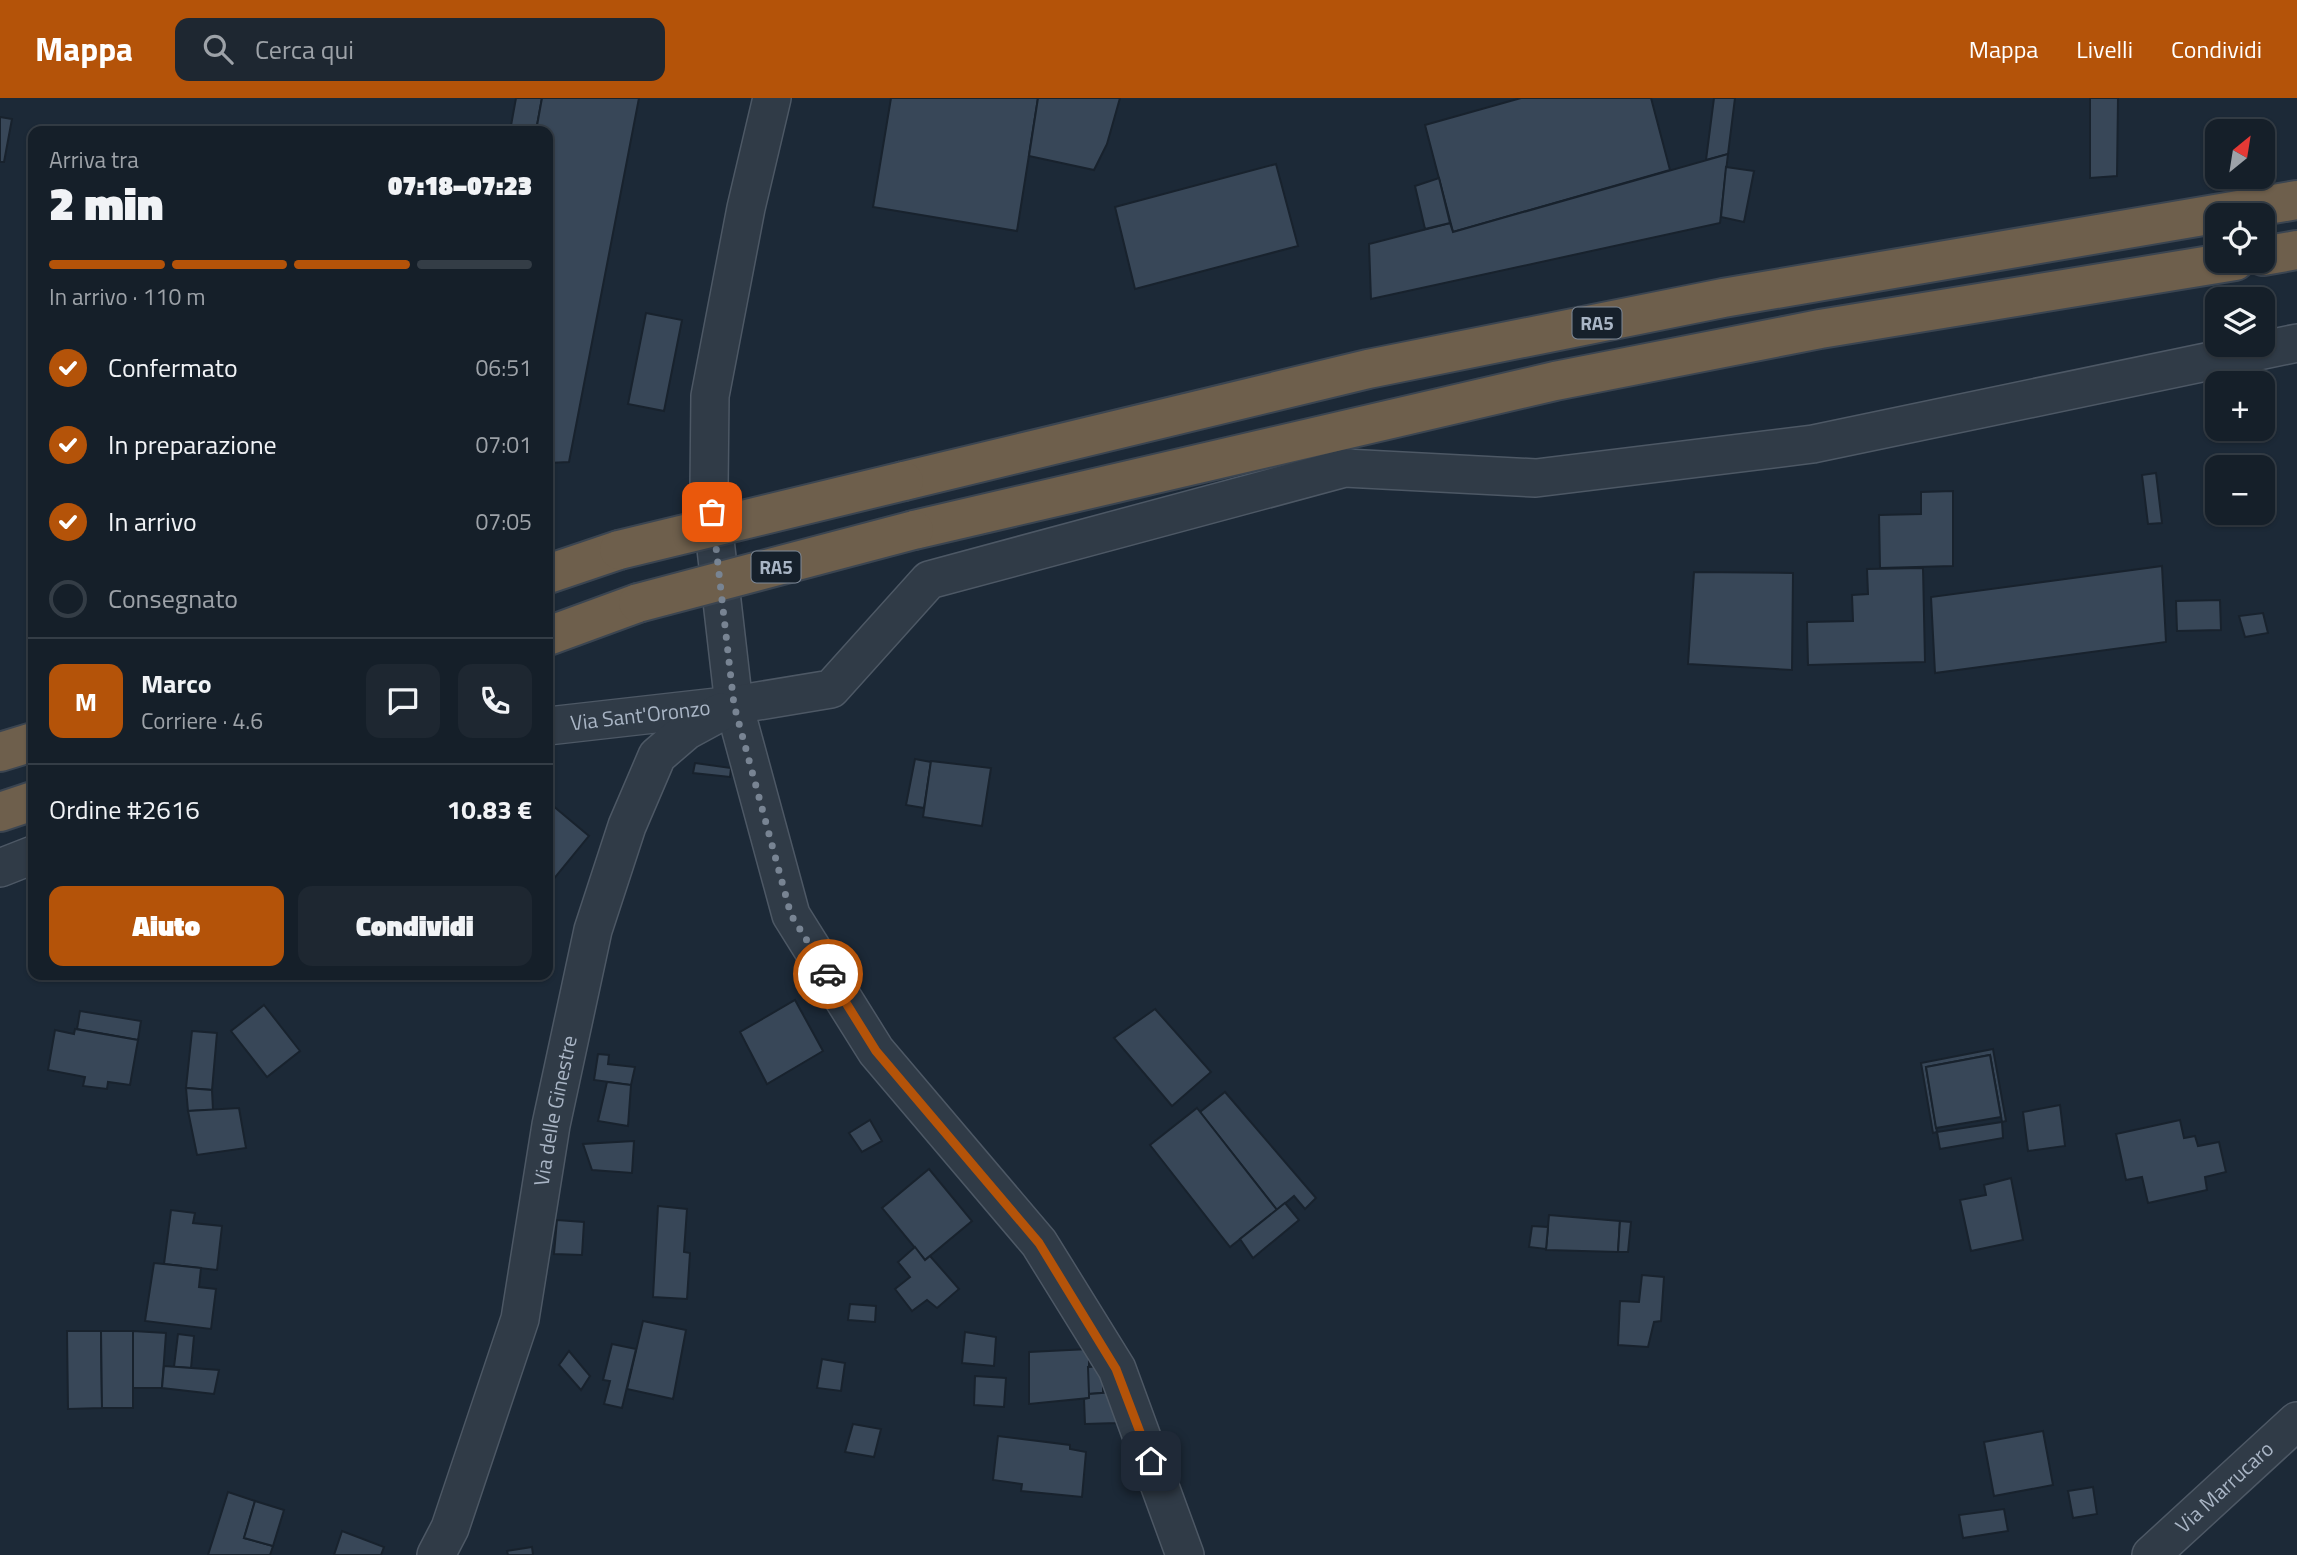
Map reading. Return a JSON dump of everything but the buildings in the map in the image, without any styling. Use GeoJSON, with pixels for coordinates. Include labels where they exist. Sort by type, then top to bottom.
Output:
{"type":"FeatureCollection","features":[{"type":"Feature","properties":{"kind":"highway","name":"RA5"},"geometry":{"type":"LineString","coordinates":[[553,572],[620,550],[1382,366],[1736,296],[2297,200]]}},
{"type":"Feature","properties":{"kind":"highway"},"geometry":{"type":"LineString","coordinates":[[2275,254],[2297,250]]}},
{"type":"Feature","properties":{"kind":"highway","name":"RA5"},"geometry":{"type":"LineString","coordinates":[[553,634],[638,603],[914,530],[1555,381],[1820,329],[2205,266]]}},
{"type":"Feature","properties":{"kind":"highway"},"geometry":{"type":"LineString","coordinates":[[0,752],[28,744]]}},
{"type":"Feature","properties":{"kind":"highway"},"geometry":{"type":"LineString","coordinates":[[0,812],[28,803]]}},
{"type":"Feature","properties":{"kind":"street"},"geometry":{"type":"LineString","coordinates":[[772,98],[746,208],[710,396],[709,488],[734,705],[791,915],[876,1051],[1039,1243],[1116,1369],[1185,1555]]}},
{"type":"Feature","properties":{"kind":"street","name":"Via Sant'Oronzo"},"geometry":{"type":"LineString","coordinates":[[553,725],[734,705],[831,689],[929,580],[1345,468],[1536,478],[1813,444],[2297,343]]}},
{"type":"Feature","properties":{"kind":"street","name":"Via delle Ginestre"},"geometry":{"type":"LineString","coordinates":[[436,1555],[450,1528],[520,1319],[559,1086],[593,930],[626,826],[657,756],[686,731],[734,705]]}},
{"type":"Feature","properties":{"kind":"street"},"geometry":{"type":"LineString","coordinates":[[0,867],[28,857]]}},
{"type":"Feature","properties":{"kind":"street","name":"Via Marrucaro"},"geometry":{"type":"LineString","coordinates":[[2151,1555],[2297,1421]]}},
{"type":"Feature","properties":{"kind":"way so far"},"geometry":{"type":"LineString","coordinates":[[712,512],[734,705],[791,915],[828,974]]}},
{"type":"Feature","properties":{"kind":"route"},"geometry":{"type":"LineString","coordinates":[[828,974],[876,1051],[1039,1243],[1116,1369],[1151,1461]]}}]}
